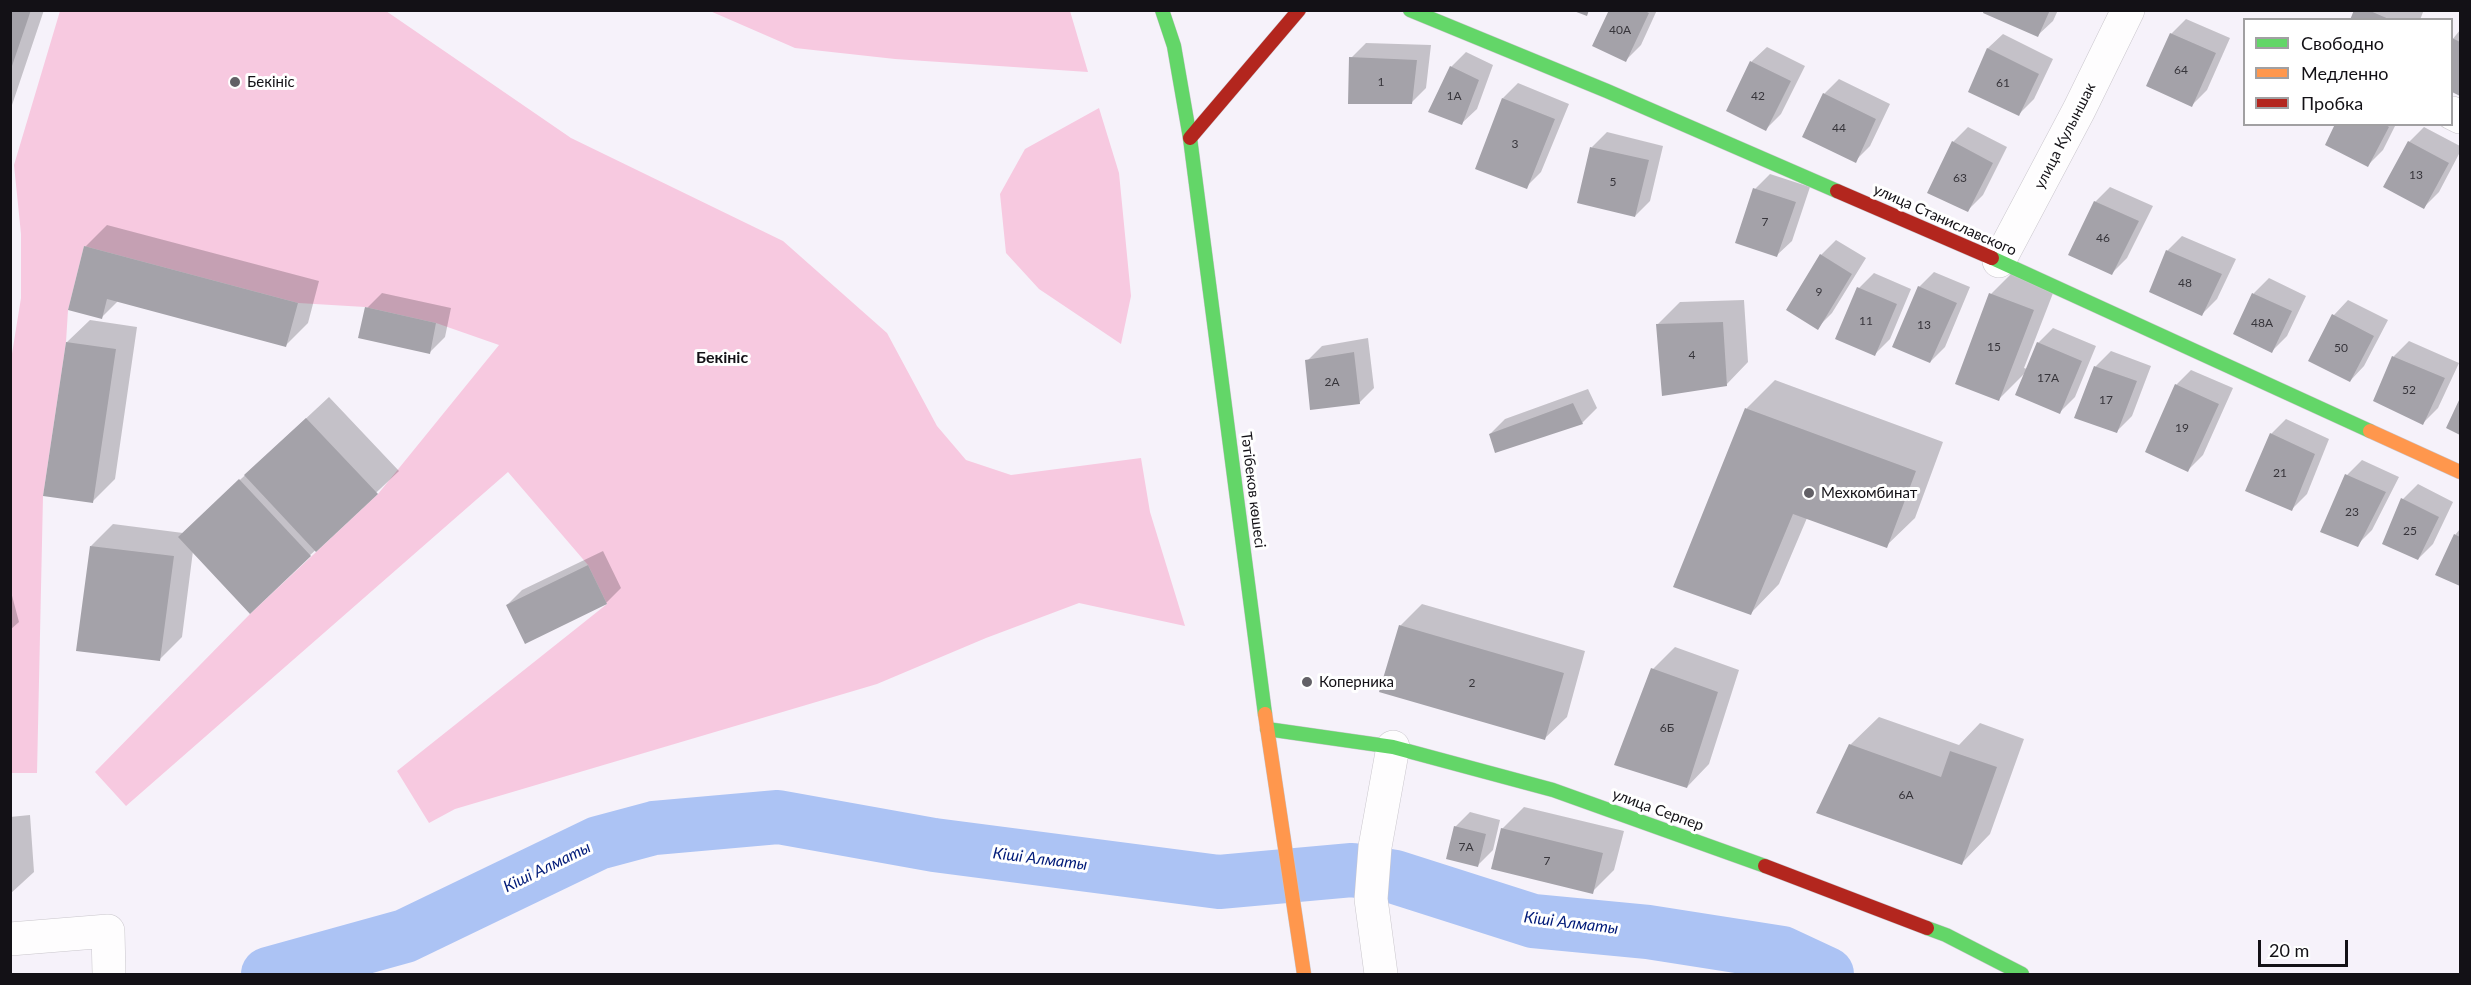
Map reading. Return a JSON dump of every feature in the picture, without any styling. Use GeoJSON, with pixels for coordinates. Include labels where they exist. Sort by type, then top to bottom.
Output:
{"type":"FeatureCollection","features":[{"type":"Feature","properties":{"kind":"street","name":"Тәтібеков көшесі"},"geometry":{"type":"LineString","coordinates":[[1162,10],[1174,46],[1190,138],[1267,729],[1304,975]]}},
{"type":"Feature","properties":{"kind":"street"},"geometry":{"type":"LineString","coordinates":[[1190,138],[1299,10]]}},
{"type":"Feature","properties":{"kind":"street","name":"улица Станиславского"},"geometry":{"type":"LineString","coordinates":[[1410,10],[1607,91],[2000,261],[2460,472]]}},
{"type":"Feature","properties":{"kind":"street","name":"улица Кулыншак"},"geometry":{"type":"LineString","coordinates":[[2000,261],[2128,10]]}},
{"type":"Feature","properties":{"kind":"street","name":"улица Серпер"},"geometry":{"type":"LineString","coordinates":[[1267,729],[1393,747],[1553,790],[1761,864],[1946,935],[2022,975]]}},
{"type":"Feature","properties":{"kind":"street"},"geometry":{"type":"LineString","coordinates":[[1381,975],[1371,899],[1374,848],[1393,747]]}},
{"type":"Feature","properties":{"kind":"street"},"geometry":{"type":"LineString","coordinates":[[10,939],[108,931],[109,968]]}},
{"type":"Feature","properties":{"kind":"shaded area"},"geometry":{"type":"Polygon","coordinates":[[[60,11],[386,11],[571,138],[783,241],[887,333],[937,426],[966,460],[1011,475],[1141,458],[1150,512],[1185,626],[1079,603],[986,638],[877,684],[455,809],[429,823],[397,771],[607,604],[588,565],[508,472],[126,806],[95,772],[250,614],[378,494],[499,345],[436,323],[365,307],[298,303],[84,246],[68,310],[66,342],[43,496],[37,773],[11,773],[10,366],[21,298],[21,234],[14,165],[60,11]]]}},
{"type":"Feature","properties":{"kind":"shaded area"},"geometry":{"type":"Polygon","coordinates":[[[710,11],[1070,11],[1088,72],[895,59],[795,48],[710,11]]]}},
{"type":"Feature","properties":{"kind":"shaded area"},"geometry":{"type":"Polygon","coordinates":[[[1099,108],[1119,173],[1131,296],[1121,344],[1039,289],[1006,253],[1000,194],[1025,149],[1099,108]]]}},
{"type":"Feature","properties":{"kind":"building"},"geometry":{"type":"Polygon","coordinates":[[[10,10],[31,10],[11,69],[10,69],[10,10]]]}},
{"type":"Feature","properties":{"kind":"building"},"geometry":{"type":"Polygon","coordinates":[[[1571,10],[1589,10],[1587,16],[1571,10]]]}},
{"type":"Feature","properties":{"kind":"building"},"geometry":{"type":"Polygon","coordinates":[[[1609,10],[1643,10],[1649,13],[1626,62],[1592,46],[1609,10]]]}},
{"type":"Feature","properties":{"kind":"building"},"geometry":{"type":"Polygon","coordinates":[[[1984,10],[2050,10],[2038,37],[1983,13],[1984,10]]]}},
{"type":"Feature","properties":{"kind":"building"},"geometry":{"type":"Polygon","coordinates":[[[2354,10],[2368,10],[2386,18],[2351,18],[2354,10]]]}},
{"type":"Feature","properties":{"kind":"building"},"geometry":{"type":"Polygon","coordinates":[[[2170,33],[2216,53],[2192,107],[2146,86],[2170,33]]]}},
{"type":"Feature","properties":{"kind":"building"},"geometry":{"type":"Polygon","coordinates":[[[2453,38],[2460,42],[2460,96],[2453,92],[2453,38]]]}},
{"type":"Feature","properties":{"kind":"building"},"geometry":{"type":"Polygon","coordinates":[[[1987,48],[2039,74],[2019,116],[1968,92],[1987,48]]]}},
{"type":"Feature","properties":{"kind":"building"},"geometry":{"type":"Polygon","coordinates":[[[1349,57],[1417,60],[1412,104],[1348,104],[1349,57]]]}},
{"type":"Feature","properties":{"kind":"building"},"geometry":{"type":"Polygon","coordinates":[[[1750,61],[1791,81],[1766,131],[1726,111],[1750,61]]]}},
{"type":"Feature","properties":{"kind":"building"},"geometry":{"type":"Polygon","coordinates":[[[1450,66],[1479,80],[1462,125],[1428,112],[1450,66]]]}},
{"type":"Feature","properties":{"kind":"building"},"geometry":{"type":"Polygon","coordinates":[[[1823,93],[1876,119],[1856,163],[1802,137],[1823,93]]]}},
{"type":"Feature","properties":{"kind":"building"},"geometry":{"type":"Polygon","coordinates":[[[1502,98],[1555,119],[1527,189],[1475,169],[1502,98]]]}},
{"type":"Feature","properties":{"kind":"building"},"geometry":{"type":"Polygon","coordinates":[[[2334,126],[2389,127],[2368,167],[2325,145],[2334,126]]]}},
{"type":"Feature","properties":{"kind":"building"},"geometry":{"type":"Polygon","coordinates":[[[1952,141],[1993,163],[1968,212],[1927,193],[1952,141]]]}},
{"type":"Feature","properties":{"kind":"building"},"geometry":{"type":"Polygon","coordinates":[[[2408,141],[2449,163],[2424,209],[2383,187],[2408,141]]]}},
{"type":"Feature","properties":{"kind":"building"},"geometry":{"type":"Polygon","coordinates":[[[1590,147],[1649,160],[1635,217],[1577,203],[1590,147]]]}},
{"type":"Feature","properties":{"kind":"building"},"geometry":{"type":"Polygon","coordinates":[[[1753,188],[1796,202],[1777,257],[1735,243],[1753,188]]]}},
{"type":"Feature","properties":{"kind":"building"},"geometry":{"type":"Polygon","coordinates":[[[2094,201],[2139,221],[2112,275],[2068,255],[2094,201]]]}},
{"type":"Feature","properties":{"kind":"building"},"geometry":{"type":"Polygon","coordinates":[[[84,246],[298,303],[286,347],[107,299],[102,319],[68,310],[84,246]]]}},
{"type":"Feature","properties":{"kind":"building"},"geometry":{"type":"Polygon","coordinates":[[[2166,250],[2222,274],[2202,316],[2149,292],[2166,250]]]}},
{"type":"Feature","properties":{"kind":"building"},"geometry":{"type":"Polygon","coordinates":[[[1820,254],[1852,274],[1818,330],[1786,310],[1820,254]]]}},
{"type":"Feature","properties":{"kind":"building"},"geometry":{"type":"Polygon","coordinates":[[[1918,286],[1957,303],[1930,363],[1892,347],[1918,286]]]}},
{"type":"Feature","properties":{"kind":"building"},"geometry":{"type":"Polygon","coordinates":[[[1857,287],[1897,304],[1875,356],[1835,339],[1857,287]]]}},
{"type":"Feature","properties":{"kind":"building"},"geometry":{"type":"Polygon","coordinates":[[[1989,293],[2034,310],[1999,401],[1955,384],[1989,293]]]}},
{"type":"Feature","properties":{"kind":"building"},"geometry":{"type":"Polygon","coordinates":[[[2252,293],[2292,311],[2272,353],[2233,334],[2252,293]]]}},
{"type":"Feature","properties":{"kind":"building"},"geometry":{"type":"Polygon","coordinates":[[[365,307],[436,323],[430,354],[358,338],[365,307]]]}},
{"type":"Feature","properties":{"kind":"building"},"geometry":{"type":"Polygon","coordinates":[[[2332,314],[2374,336],[2350,382],[2308,361],[2332,314]]]}},
{"type":"Feature","properties":{"kind":"building"},"geometry":{"type":"Polygon","coordinates":[[[1723,322],[1727,386],[1662,396],[1656,324],[1723,322]]]}},
{"type":"Feature","properties":{"kind":"building"},"geometry":{"type":"Polygon","coordinates":[[[66,342],[116,349],[93,503],[43,496],[66,342]]]}},
{"type":"Feature","properties":{"kind":"building"},"geometry":{"type":"Polygon","coordinates":[[[2037,342],[2082,361],[2060,414],[2015,395],[2037,342]]]}},
{"type":"Feature","properties":{"kind":"building"},"geometry":{"type":"Polygon","coordinates":[[[1354,352],[1360,404],[1310,410],[1305,360],[1354,352]]]}},
{"type":"Feature","properties":{"kind":"building"},"geometry":{"type":"Polygon","coordinates":[[[2392,356],[2445,378],[2423,425],[2373,401],[2392,356]]]}},
{"type":"Feature","properties":{"kind":"building"},"geometry":{"type":"Polygon","coordinates":[[[2094,366],[2137,381],[2117,433],[2074,418],[2094,366]]]}},
{"type":"Feature","properties":{"kind":"building"},"geometry":{"type":"Polygon","coordinates":[[[2175,384],[2219,404],[2188,472],[2145,452],[2175,384]]]}},
{"type":"Feature","properties":{"kind":"building"},"geometry":{"type":"Polygon","coordinates":[[[2460,398],[2460,435],[2446,428],[2460,398]]]}},
{"type":"Feature","properties":{"kind":"building"},"geometry":{"type":"Polygon","coordinates":[[[1573,403],[1583,424],[1495,453],[1489,434],[1573,403]]]}},
{"type":"Feature","properties":{"kind":"building","name":"Мехкомбинат"},"geometry":{"type":"Polygon","coordinates":[[[1745,408],[1916,471],[1887,548],[1793,514],[1751,615],[1673,587],[1745,408]]]}},
{"type":"Feature","properties":{"kind":"building"},"geometry":{"type":"Polygon","coordinates":[[[306,418],[378,494],[316,552],[244,475],[306,418]]]}},
{"type":"Feature","properties":{"kind":"building"},"geometry":{"type":"Polygon","coordinates":[[[2270,433],[2315,454],[2292,511],[2245,491],[2270,433]]]}},
{"type":"Feature","properties":{"kind":"building"},"geometry":{"type":"Polygon","coordinates":[[[2345,474],[2386,492],[2358,547],[2320,532],[2345,474]]]}},
{"type":"Feature","properties":{"kind":"building"},"geometry":{"type":"Polygon","coordinates":[[[239,479],[311,556],[250,614],[178,537],[239,479]]]}},
{"type":"Feature","properties":{"kind":"building"},"geometry":{"type":"Polygon","coordinates":[[[2401,498],[2439,517],[2418,560],[2382,544],[2401,498]]]}},
{"type":"Feature","properties":{"kind":"building"},"geometry":{"type":"Polygon","coordinates":[[[2454,534],[2460,537],[2460,586],[2435,575],[2454,534]]]}},
{"type":"Feature","properties":{"kind":"building"},"geometry":{"type":"Polygon","coordinates":[[[90,546],[174,556],[160,661],[76,651],[90,546]]]}},
{"type":"Feature","properties":{"kind":"building"},"geometry":{"type":"Polygon","coordinates":[[[588,565],[607,604],[525,644],[506,605],[588,565]]]}},
{"type":"Feature","properties":{"kind":"building"},"geometry":{"type":"Polygon","coordinates":[[[1399,625],[1564,673],[1545,740],[1379,692],[1399,625]]]}},
{"type":"Feature","properties":{"kind":"building"},"geometry":{"type":"Polygon","coordinates":[[[1651,668],[1718,692],[1687,788],[1614,765],[1651,668]]]}},
{"type":"Feature","properties":{"kind":"building"},"geometry":{"type":"Polygon","coordinates":[[[1849,744],[1941,777],[1950,751],[1997,767],[1962,865],[1816,813],[1849,744]]]}},
{"type":"Feature","properties":{"kind":"building"},"geometry":{"type":"Polygon","coordinates":[[[1454,826],[1486,834],[1478,867],[1446,859],[1454,826]]]}},
{"type":"Feature","properties":{"kind":"building"},"geometry":{"type":"Polygon","coordinates":[[[1501,828],[1603,853],[1593,894],[1491,869],[1501,828]]]}},
{"type":"Feature","properties":{"kind":"waterway","name":"Кіші Алматы"},"geometry":{"type":"LineString","coordinates":[[268,974],[405,936],[598,843],[654,828],[778,817],[934,845],[1219,882],[1352,870],[1395,877],[1533,921],[1648,932],[1782,953],[1827,974]]}},
{"type":"Feature","properties":{"kind":"traffic: fast"},"geometry":{"type":"LineString","coordinates":[[1162,10],[1174,46],[1190,138],[1265,714]]}},
{"type":"Feature","properties":{"kind":"traffic: fast"},"geometry":{"type":"LineString","coordinates":[[1410,10],[1607,91],[1837,191]]}},
{"type":"Feature","properties":{"kind":"traffic: fast"},"geometry":{"type":"LineString","coordinates":[[1992,258],[2370,431]]}},
{"type":"Feature","properties":{"kind":"traffic: fast"},"geometry":{"type":"LineString","coordinates":[[1267,729],[1393,747],[1553,790],[1765,866]]}},
{"type":"Feature","properties":{"kind":"traffic: fast"},"geometry":{"type":"LineString","coordinates":[[1927,928],[1946,935],[2022,974]]}},
{"type":"Feature","properties":{"kind":"traffic: slow"},"geometry":{"type":"LineString","coordinates":[[2370,431],[2460,472]]}},
{"type":"Feature","properties":{"kind":"traffic: slow"},"geometry":{"type":"LineString","coordinates":[[1265,714],[1304,974]]}},
{"type":"Feature","properties":{"kind":"traffic: jam"},"geometry":{"type":"LineString","coordinates":[[1190,138],[1299,10]]}},
{"type":"Feature","properties":{"kind":"traffic: jam"},"geometry":{"type":"LineString","coordinates":[[1837,191],[1992,258]]}},
{"type":"Feature","properties":{"kind":"traffic: jam"},"geometry":{"type":"LineString","coordinates":[[1765,866],[1927,928]]}},
{"type":"Feature","properties":{"kind":"place","name":"Бекініс"},"geometry":{"type":"Point","coordinates":[235,82]}},
{"type":"Feature","properties":{"kind":"place","name":"Мехкомбинат"},"geometry":{"type":"Point","coordinates":[1809,493]}},
{"type":"Feature","properties":{"kind":"place","name":"Коперника"},"geometry":{"type":"Point","coordinates":[1307,682]}},
{"type":"Feature","properties":{"kind":"district","name":"Бекініс"},"geometry":{"type":"Point","coordinates":[722,358]}}]}
